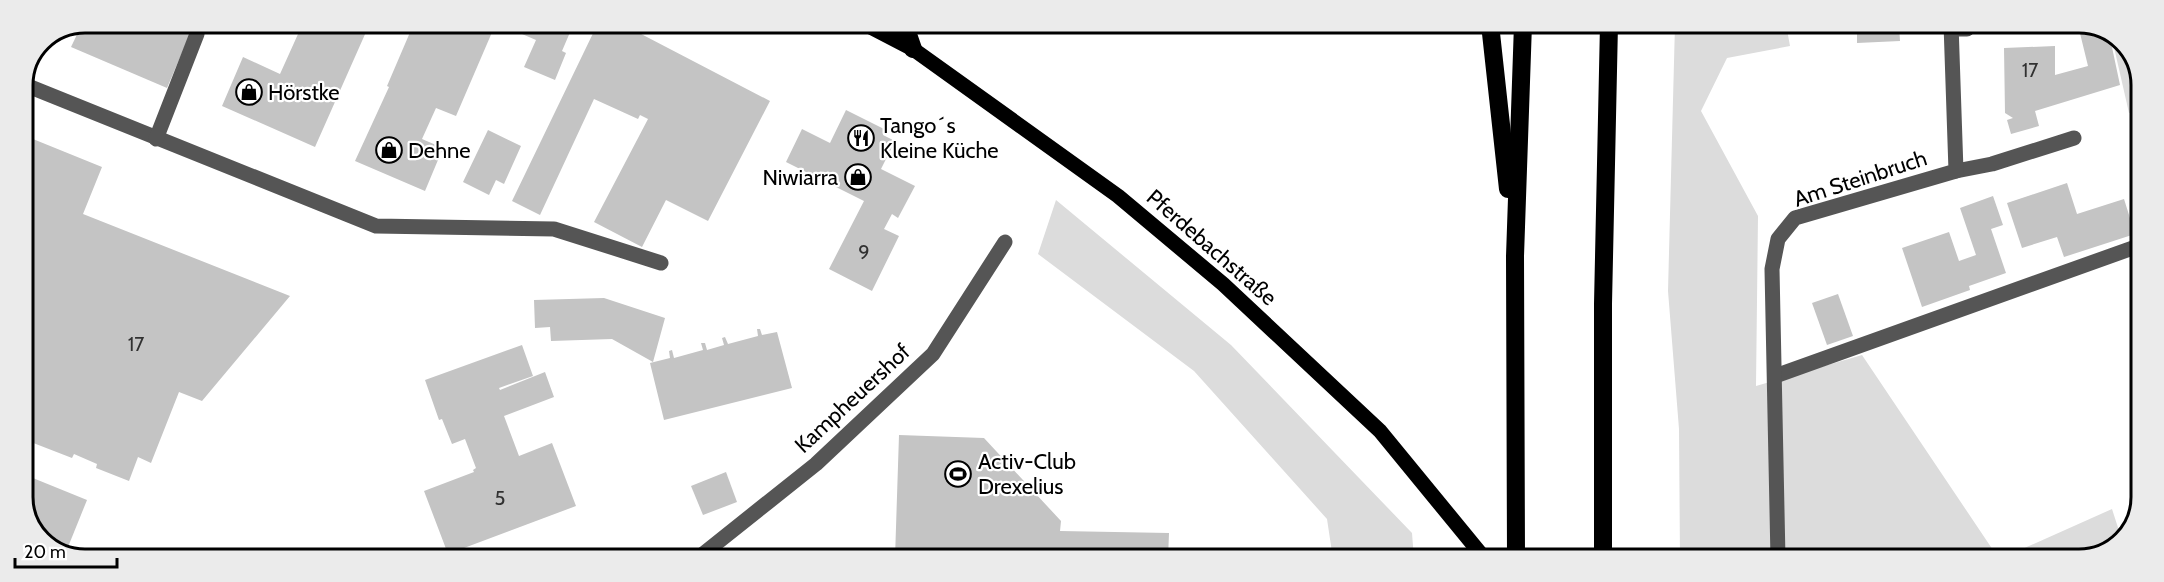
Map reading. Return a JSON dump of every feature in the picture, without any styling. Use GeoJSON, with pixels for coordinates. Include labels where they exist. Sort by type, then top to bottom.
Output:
{"type":"FeatureCollection","features":[{"type":"Feature","properties":{"kind":"highway"},"geometry":{"type":"LineString","coordinates":[[907,33],[913,49]]}},
{"type":"Feature","properties":{"kind":"highway"},"geometry":{"type":"LineString","coordinates":[[1491,33],[1515,256]]}},
{"type":"Feature","properties":{"kind":"highway"},"geometry":{"type":"LineString","coordinates":[[1516,549],[1515,256],[1523,33]]}},
{"type":"Feature","properties":{"kind":"highway"},"geometry":{"type":"LineString","coordinates":[[1603,549],[1603,304],[1609,33]]}},
{"type":"Feature","properties":{"kind":"main road","name":"Pferdebachstraße"},"geometry":{"type":"LineString","coordinates":[[882,33],[913,49],[1118,196],[1222,284],[1380,431],[1477,549]]}},
{"type":"Feature","properties":{"kind":"street"},"geometry":{"type":"LineString","coordinates":[[156,139],[197,33]]}},
{"type":"Feature","properties":{"kind":"street","name":"Am Steinbruch"},"geometry":{"type":"LineString","coordinates":[[1778,549],[1772,269],[1778,239],[1795,218],[1956,171],[1956,33]]}},
{"type":"Feature","properties":{"kind":"street"},"geometry":{"type":"LineString","coordinates":[[33,89],[376,226],[554,229],[661,263]]}},
{"type":"Feature","properties":{"kind":"street"},"geometry":{"type":"LineString","coordinates":[[1956,171],[1992,164],[2074,138]]}},
{"type":"Feature","properties":{"kind":"street","name":"Kampheuershof"},"geometry":{"type":"LineString","coordinates":[[709,549],[816,464],[933,354],[1005,242]]}},
{"type":"Feature","properties":{"kind":"street"},"geometry":{"type":"LineString","coordinates":[[1774,376],[2131,249]]}},
{"type":"Feature","properties":{"kind":"shaded area"},"geometry":{"type":"Polygon","coordinates":[[[1675,33],[1788,33],[1790,46],[1727,58],[1701,111],[1758,216],[1756,386],[1862,355],[1992,549],[1680,549],[1679,429],[1668,291],[1675,33]]]}},
{"type":"Feature","properties":{"kind":"shaded area"},"geometry":{"type":"Polygon","coordinates":[[[2114,47],[2122,56],[2130,75],[2131,112],[2129,113],[2114,47]]]}},
{"type":"Feature","properties":{"kind":"shaded area"},"geometry":{"type":"Polygon","coordinates":[[[1056,200],[1231,345],[1412,533],[1413,549],[1332,549],[1327,519],[1194,371],[1038,254],[1056,200]]]}},
{"type":"Feature","properties":{"kind":"shaded area"},"geometry":{"type":"Polygon","coordinates":[[[2112,509],[2119,530],[2105,542],[2086,549],[2022,549],[2112,509]]]}},
{"type":"Feature","properties":{"kind":"building"},"geometry":{"type":"Polygon","coordinates":[[[190,33],[167,88],[71,47],[77,34],[190,33]]]}},
{"type":"Feature","properties":{"kind":"building"},"geometry":{"type":"Polygon","coordinates":[[[298,33],[366,33],[315,147],[222,106],[243,57],[280,74],[298,33]]]}},
{"type":"Feature","properties":{"kind":"building"},"geometry":{"type":"Polygon","coordinates":[[[410,33],[492,33],[456,116],[436,108],[422,139],[443,148],[425,191],[355,161],[389,87],[387,86],[410,33]]]}},
{"type":"Feature","properties":{"kind":"building"},"geometry":{"type":"Polygon","coordinates":[[[520,33],[570,33],[562,51],[566,53],[555,80],[524,67],[536,40],[520,33]]]}},
{"type":"Feature","properties":{"kind":"building"},"geometry":{"type":"Polygon","coordinates":[[[593,33],[639,33],[770,101],[708,221],[666,200],[642,247],[594,222],[648,119],[640,115],[638,119],[594,99],[540,215],[512,201],[593,33]]]}},
{"type":"Feature","properties":{"kind":"building"},"geometry":{"type":"Polygon","coordinates":[[[1857,33],[1900,33],[1900,41],[1857,43],[1857,33]]]}},
{"type":"Feature","properties":{"kind":"building"},"geometry":{"type":"Polygon","coordinates":[[[2080,33],[2096,36],[2112,45],[2120,85],[2035,111],[2039,126],[2011,134],[2007,120],[2013,118],[2005,113],[2004,48],[2055,46],[2055,75],[2088,66],[2080,33]]]}},
{"type":"Feature","properties":{"kind":"building"},"geometry":{"type":"Polygon","coordinates":[[[846,110],[886,130],[883,135],[895,141],[881,169],[915,186],[898,218],[892,214],[884,229],[899,236],[872,291],[829,269],[864,201],[786,162],[802,129],[830,143],[846,110]]]}},
{"type":"Feature","properties":{"kind":"building"},"geometry":{"type":"Polygon","coordinates":[[[488,130],[521,146],[504,184],[496,180],[489,195],[463,182],[488,130]]]}},
{"type":"Feature","properties":{"kind":"building"},"geometry":{"type":"Polygon","coordinates":[[[33,139],[102,167],[83,214],[290,296],[202,401],[179,392],[151,463],[138,457],[129,481],[96,468],[97,464],[74,454],[72,458],[33,443],[33,139]]]}},
{"type":"Feature","properties":{"kind":"building"},"geometry":{"type":"Polygon","coordinates":[[[2067,183],[2077,214],[2124,199],[2131,221],[2131,235],[2064,257],[2057,237],[2022,248],[2007,203],[2067,183]]]}},
{"type":"Feature","properties":{"kind":"building"},"geometry":{"type":"Polygon","coordinates":[[[1993,196],[2003,225],[1991,229],[2006,273],[1969,286],[1970,290],[1922,307],[1902,248],[1949,232],[1959,261],[1976,255],[1960,208],[1993,196]]]}},
{"type":"Feature","properties":{"kind":"building"},"geometry":{"type":"Polygon","coordinates":[[[1838,294],[1853,336],[1827,345],[1812,303],[1838,294]]]}},
{"type":"Feature","properties":{"kind":"building"},"geometry":{"type":"Polygon","coordinates":[[[604,298],[665,318],[653,362],[612,339],[551,341],[550,327],[535,328],[534,300],[604,298]]]}},
{"type":"Feature","properties":{"kind":"building"},"geometry":{"type":"Polygon","coordinates":[[[757,329],[760,329],[762,335],[777,332],[792,388],[664,420],[650,363],[670,358],[669,351],[672,350],[674,358],[703,350],[701,343],[705,343],[707,350],[724,345],[722,338],[725,337],[728,344],[758,336],[757,329]]]}},
{"type":"Feature","properties":{"kind":"building"},"geometry":{"type":"Polygon","coordinates":[[[522,345],[533,376],[499,388],[500,390],[545,372],[554,397],[504,416],[519,456],[552,443],[576,506],[461,549],[446,549],[424,491],[474,472],[476,468],[465,439],[452,444],[442,419],[439,420],[425,380],[522,345]]]}},
{"type":"Feature","properties":{"kind":"building","name":"Activ-Club Drexelius"},"geometry":{"type":"Polygon","coordinates":[[[899,435],[984,438],[1061,521],[1060,531],[1169,533],[1168,549],[895,549],[899,435]]]}},
{"type":"Feature","properties":{"kind":"building"},"geometry":{"type":"Polygon","coordinates":[[[726,472],[737,502],[703,515],[691,486],[726,472]]]}},
{"type":"Feature","properties":{"kind":"building"},"geometry":{"type":"Polygon","coordinates":[[[33,478],[87,500],[68,546],[53,538],[40,523],[33,501],[33,478]]]}},
{"type":"Feature","properties":{"kind":"place","name":"Hörstke"},"geometry":{"type":"Point","coordinates":[249,92]}},
{"type":"Feature","properties":{"kind":"place","name":"Tango´s Kleine Küche"},"geometry":{"type":"Point","coordinates":[861,138]}},
{"type":"Feature","properties":{"kind":"place","name":"Dehne"},"geometry":{"type":"Point","coordinates":[389,150]}},
{"type":"Feature","properties":{"kind":"place","name":"Niwiarra"},"geometry":{"type":"Point","coordinates":[858,177]}},
{"type":"Feature","properties":{"kind":"place","name":"Activ-Club Drexelius"},"geometry":{"type":"Point","coordinates":[958,474]}}]}
